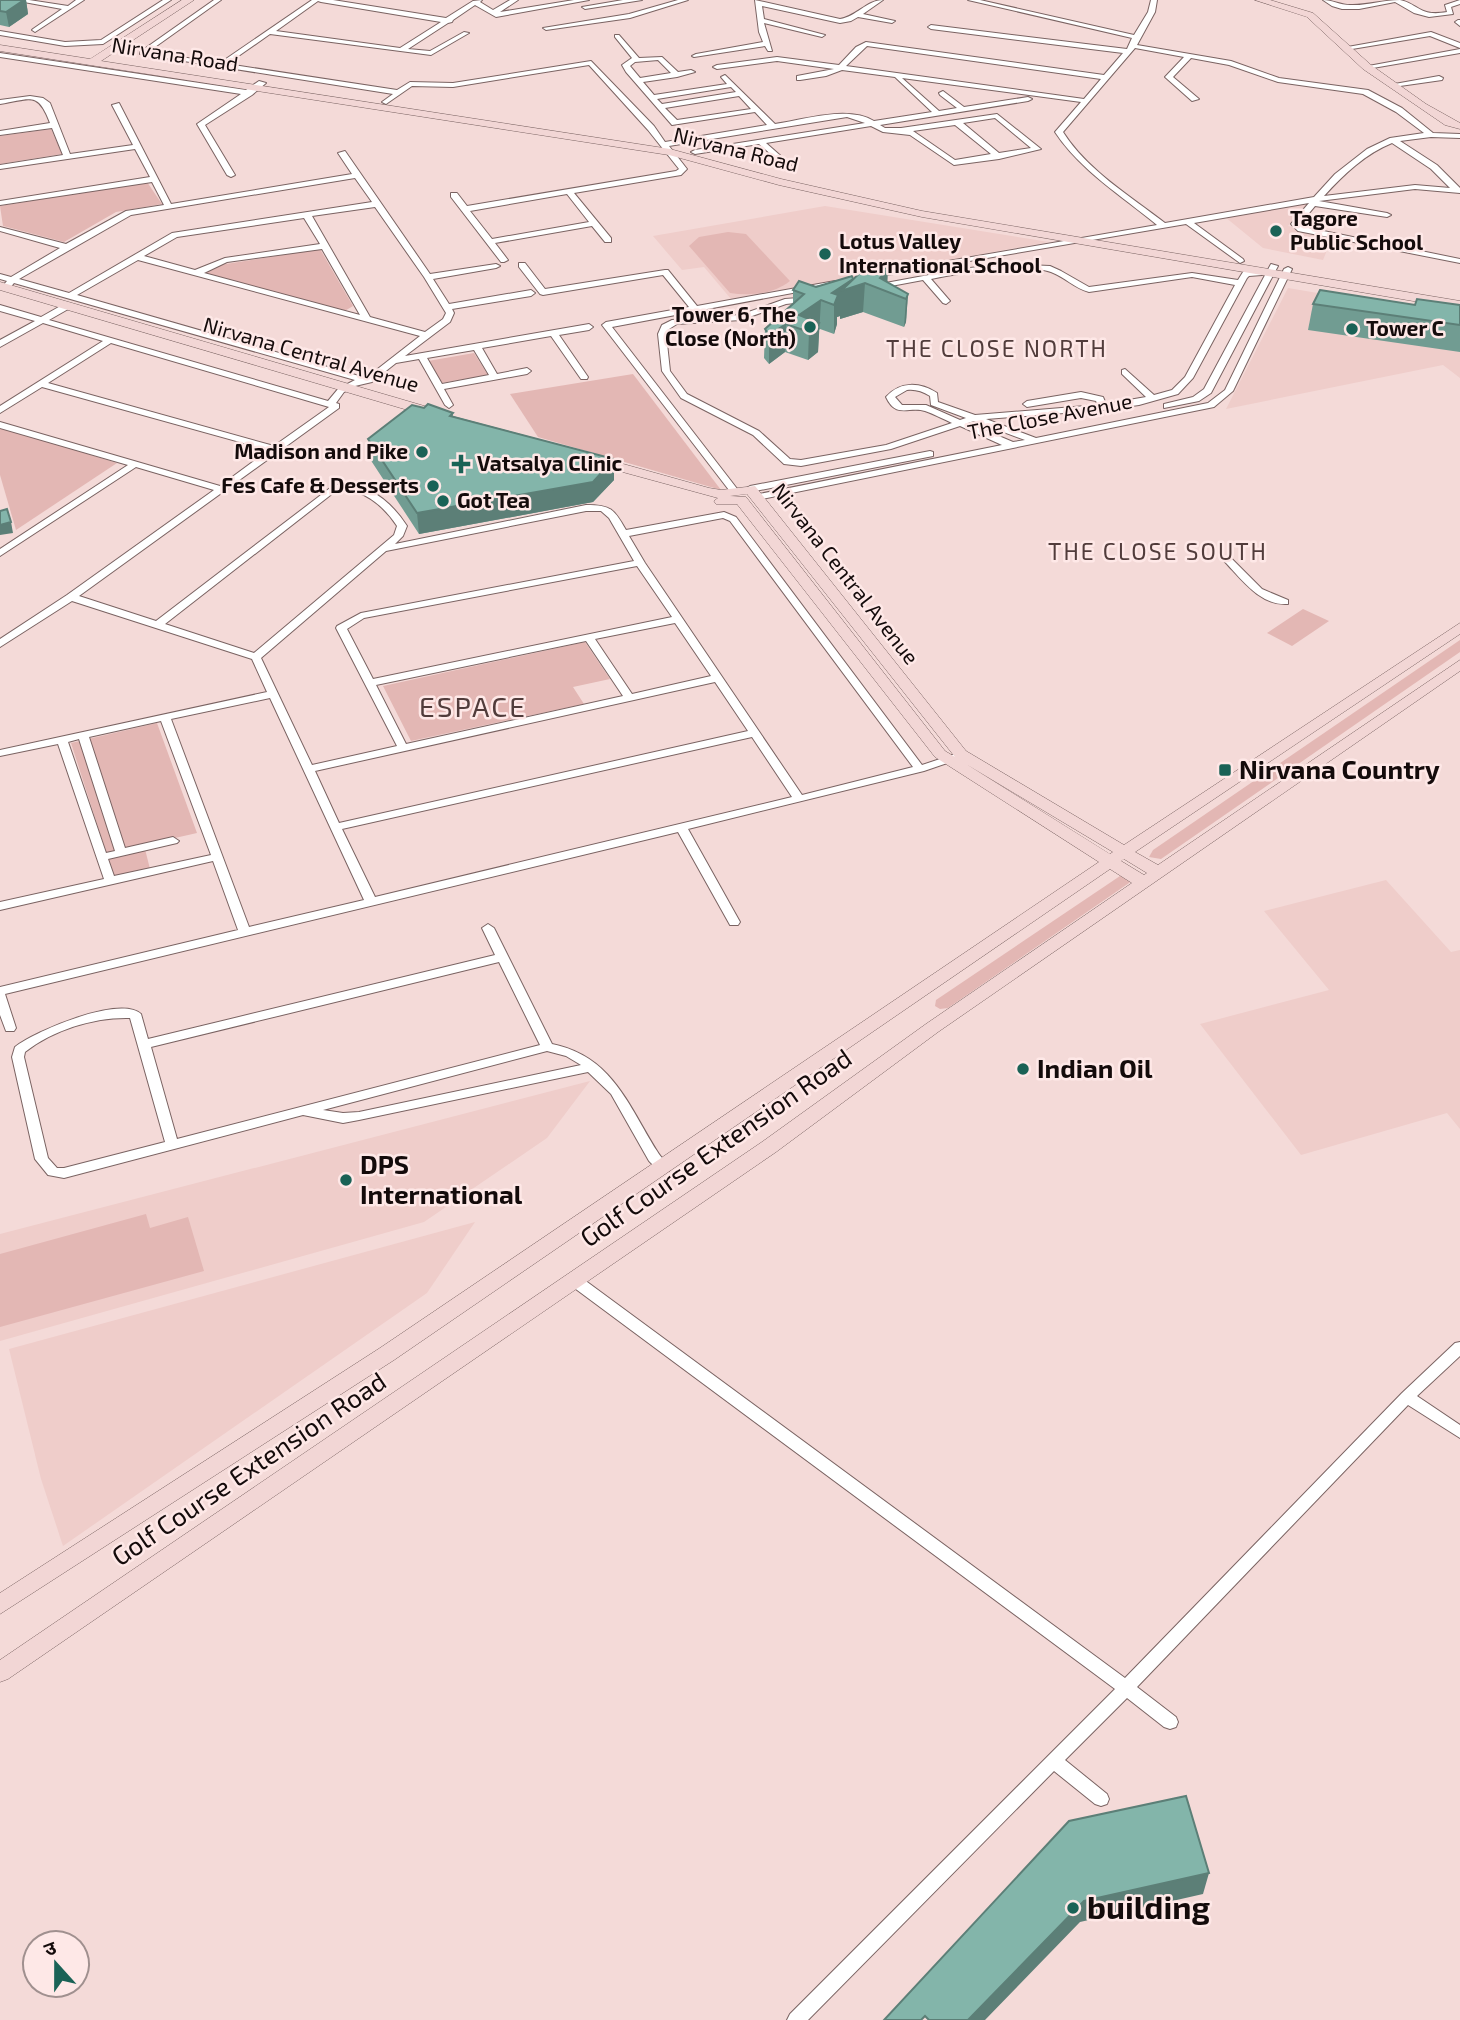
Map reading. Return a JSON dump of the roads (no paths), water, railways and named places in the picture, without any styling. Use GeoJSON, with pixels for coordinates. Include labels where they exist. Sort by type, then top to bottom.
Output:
{"type":"FeatureCollection","features":[{"type":"Feature","properties":{"kind":"main road"},"geometry":{"type":"LineString","coordinates":[[101,61],[189,0]]}},
{"type":"Feature","properties":{"kind":"main road"},"geometry":{"type":"LineString","coordinates":[[101,61],[199,0]]}},
{"type":"Feature","properties":{"kind":"main road"},"geometry":{"type":"LineString","coordinates":[[1260,0],[1310,15],[1367,67],[1422,106],[1449,123],[1460,126]]}},
{"type":"Feature","properties":{"kind":"main road","name":"Nirvana Road"},"geometry":{"type":"LineString","coordinates":[[0,42],[256,88],[666,147],[861,201],[1075,240],[1460,299]]}},
{"type":"Feature","properties":{"kind":"main road","name":"Nirvana Road"},"geometry":{"type":"LineString","coordinates":[[0,48],[101,61]]}},
{"type":"Feature","properties":{"kind":"main road","name":"Nirvana Road"},"geometry":{"type":"LineString","coordinates":[[256,88],[386,102],[695,152],[845,191],[1240,261],[1269,270]]}},
{"type":"Feature","properties":{"kind":"main road","name":"Nirvana Road"},"geometry":{"type":"LineString","coordinates":[[1286,272],[1460,304]]}},
{"type":"Feature","properties":{"kind":"main road","name":"Nirvana Central Avenue"},"geometry":{"type":"LineString","coordinates":[[3,284],[60,305],[347,392],[448,416]]}},
{"type":"Feature","properties":{"kind":"main road","name":"Nirvana Central Avenue"},"geometry":{"type":"LineString","coordinates":[[576,459],[700,498],[715,501],[746,494],[960,761],[1152,878]]}},
{"type":"Feature","properties":{"kind":"main road","name":"Golf Course Extension Road"},"geometry":{"type":"LineString","coordinates":[[0,1605],[387,1354],[1460,627]]}},
{"type":"Feature","properties":{"kind":"main road","name":"Golf Course Extension Road"},"geometry":{"type":"LineString","coordinates":[[0,1672],[574,1279],[1460,664]]}},
{"type":"Feature","properties":{"kind":"street"},"geometry":{"type":"LineString","coordinates":[[16,0],[69,8]]}},
{"type":"Feature","properties":{"kind":"street"},"geometry":{"type":"LineString","coordinates":[[35,30],[81,0]]}},
{"type":"Feature","properties":{"kind":"street"},"geometry":{"type":"LineString","coordinates":[[0,33],[80,45],[96,44],[168,0]]}},
{"type":"Feature","properties":{"kind":"street"},"geometry":{"type":"LineString","coordinates":[[218,0],[142,53],[397,92]]}},
{"type":"Feature","properties":{"kind":"street"},"geometry":{"type":"LineString","coordinates":[[218,66],[319,0],[450,20]]}},
{"type":"Feature","properties":{"kind":"street"},"geometry":{"type":"LineString","coordinates":[[491,14],[514,0]]}},
{"type":"Feature","properties":{"kind":"street"},"geometry":{"type":"LineString","coordinates":[[401,50],[477,1],[491,14],[639,0]]}},
{"type":"Feature","properties":{"kind":"street"},"geometry":{"type":"LineString","coordinates":[[546,28],[630,16],[685,0]]}},
{"type":"Feature","properties":{"kind":"street"},"geometry":{"type":"LineString","coordinates":[[777,59],[766,44],[758,2],[840,21],[857,15],[880,0]]}},
{"type":"Feature","properties":{"kind":"street"},"geometry":{"type":"LineString","coordinates":[[971,0],[1132,44],[1231,64],[1278,80],[1365,92],[1399,110],[1431,135]]}},
{"type":"Feature","properties":{"kind":"street"},"geometry":{"type":"LineString","coordinates":[[1154,0],[1153,10],[1132,44],[1061,128],[1061,137],[1162,225]]}},
{"type":"Feature","properties":{"kind":"street"},"geometry":{"type":"LineString","coordinates":[[1326,0],[1337,7],[1348,8],[1396,0],[1420,15],[1430,17],[1451,13],[1447,6],[1460,2]]}},
{"type":"Feature","properties":{"kind":"street"},"geometry":{"type":"LineString","coordinates":[[857,15],[892,21]]}},
{"type":"Feature","properties":{"kind":"street"},"geometry":{"type":"LineString","coordinates":[[761,20],[822,35]]}},
{"type":"Feature","properties":{"kind":"street"},"geometry":{"type":"LineString","coordinates":[[279,25],[411,45]]}},
{"type":"Feature","properties":{"kind":"street"},"geometry":{"type":"LineString","coordinates":[[931,27],[1132,44]]}},
{"type":"Feature","properties":{"kind":"street"},"geometry":{"type":"LineString","coordinates":[[269,32],[432,53],[466,33]]}},
{"type":"Feature","properties":{"kind":"street"},"geometry":{"type":"LineString","coordinates":[[1346,48],[1431,34],[1460,49]]}},
{"type":"Feature","properties":{"kind":"street"},"geometry":{"type":"LineString","coordinates":[[617,36],[635,56],[635,60]]}},
{"type":"Feature","properties":{"kind":"street"},"geometry":{"type":"LineString","coordinates":[[696,56],[766,44]]}},
{"type":"Feature","properties":{"kind":"street"},"geometry":{"type":"LineString","coordinates":[[800,78],[823,75],[840,68],[861,46],[870,44],[1105,77]]}},
{"type":"Feature","properties":{"kind":"street"},"geometry":{"type":"LineString","coordinates":[[1367,67],[1460,49]]}},
{"type":"Feature","properties":{"kind":"street"},"geometry":{"type":"LineString","coordinates":[[0,55],[256,88]]}},
{"type":"Feature","properties":{"kind":"street"},"geometry":{"type":"LineString","coordinates":[[1190,55],[1169,77],[1195,99]]}},
{"type":"Feature","properties":{"kind":"street"},"geometry":{"type":"LineString","coordinates":[[677,75],[660,58],[635,60],[626,65],[675,123],[756,110]]}},
{"type":"Feature","properties":{"kind":"street"},"geometry":{"type":"LineString","coordinates":[[717,67],[777,59],[1086,101]]}},
{"type":"Feature","properties":{"kind":"street"},"geometry":{"type":"LineString","coordinates":[[386,102],[410,84],[453,85],[591,63],[683,169],[678,173],[465,209]]}},
{"type":"Feature","properties":{"kind":"street"},"geometry":{"type":"LineString","coordinates":[[637,81],[691,72]]}},
{"type":"Feature","properties":{"kind":"street"},"geometry":{"type":"LineString","coordinates":[[724,77],[773,127]]}},
{"type":"Feature","properties":{"kind":"street"},"geometry":{"type":"LineString","coordinates":[[897,77],[937,113]]}},
{"type":"Feature","properties":{"kind":"street"},"geometry":{"type":"LineString","coordinates":[[1393,85],[1439,78]]}},
{"type":"Feature","properties":{"kind":"street"},"geometry":{"type":"LineString","coordinates":[[653,97],[732,85]]}},
{"type":"Feature","properties":{"kind":"street"},"geometry":{"type":"LineString","coordinates":[[231,175],[201,126],[256,88]]}},
{"type":"Feature","properties":{"kind":"street"},"geometry":{"type":"LineString","coordinates":[[943,93],[962,109]]}},
{"type":"Feature","properties":{"kind":"street"},"geometry":{"type":"LineString","coordinates":[[661,106],[740,94]]}},
{"type":"Feature","properties":{"kind":"street"},"geometry":{"type":"LineString","coordinates":[[695,152],[1042,96]]}},
{"type":"Feature","properties":{"kind":"street"},"geometry":{"type":"LineString","coordinates":[[0,102],[29,97],[43,99],[47,103],[67,156]]}},
{"type":"Feature","properties":{"kind":"street"},"geometry":{"type":"LineString","coordinates":[[116,105],[168,205]]}},
{"type":"Feature","properties":{"kind":"street"},"geometry":{"type":"LineString","coordinates":[[1399,110],[1422,106]]}},
{"type":"Feature","properties":{"kind":"street"},"geometry":{"type":"LineString","coordinates":[[666,147],[847,115],[858,116],[883,130],[916,135],[954,163],[1033,151],[1037,147],[997,116],[898,131]]}},
{"type":"Feature","properties":{"kind":"street"},"geometry":{"type":"LineString","coordinates":[[955,121],[999,157]]}},
{"type":"Feature","properties":{"kind":"street"},"geometry":{"type":"LineString","coordinates":[[0,134],[55,125]]}},
{"type":"Feature","properties":{"kind":"street"},"geometry":{"type":"LineString","coordinates":[[1460,136],[1401,136],[1393,140],[1349,164],[1294,224],[1296,227],[1456,260],[1460,250]]}},
{"type":"Feature","properties":{"kind":"street"},"geometry":{"type":"LineString","coordinates":[[1393,140],[1438,170],[1458,190]]}},
{"type":"Feature","properties":{"kind":"street"},"geometry":{"type":"LineString","coordinates":[[761,142],[788,167]]}},
{"type":"Feature","properties":{"kind":"street"},"geometry":{"type":"LineString","coordinates":[[0,167],[138,146]]}},
{"type":"Feature","properties":{"kind":"street"},"geometry":{"type":"LineString","coordinates":[[0,644],[71,597],[218,488],[336,406],[347,392],[369,380],[447,320],[449,307],[342,153]]}},
{"type":"Feature","properties":{"kind":"street"},"geometry":{"type":"LineString","coordinates":[[3,284],[129,213],[358,175]]}},
{"type":"Feature","properties":{"kind":"street"},"geometry":{"type":"LineString","coordinates":[[0,203],[155,179]]}},
{"type":"Feature","properties":{"kind":"street"},"geometry":{"type":"LineString","coordinates":[[858,279],[1096,236],[1316,201],[1415,187],[1458,190]]}},
{"type":"Feature","properties":{"kind":"street"},"geometry":{"type":"LineString","coordinates":[[569,192],[608,240]]}},
{"type":"Feature","properties":{"kind":"street"},"geometry":{"type":"LineString","coordinates":[[454,195],[504,260]]}},
{"type":"Feature","properties":{"kind":"street"},"geometry":{"type":"LineString","coordinates":[[1316,201],[1387,215]]}},
{"type":"Feature","properties":{"kind":"street"},"geometry":{"type":"LineString","coordinates":[[0,344],[175,235],[377,204]]}},
{"type":"Feature","properties":{"kind":"street"},"geometry":{"type":"LineString","coordinates":[[307,215],[367,320]]}},
{"type":"Feature","properties":{"kind":"street"},"geometry":{"type":"LineString","coordinates":[[1187,221],[1240,261]]}},
{"type":"Feature","properties":{"kind":"street"},"geometry":{"type":"LineString","coordinates":[[490,242],[594,223]]}},
{"type":"Feature","properties":{"kind":"street"},"geometry":{"type":"LineString","coordinates":[[0,229],[67,247]]}},
{"type":"Feature","properties":{"kind":"street"},"geometry":{"type":"LineString","coordinates":[[196,273],[225,260],[324,246]]}},
{"type":"Feature","properties":{"kind":"street"},"geometry":{"type":"LineString","coordinates":[[137,257],[425,335]]}},
{"type":"Feature","properties":{"kind":"street"},"geometry":{"type":"LineString","coordinates":[[522,265],[543,292],[665,272],[695,309]]}},
{"type":"Feature","properties":{"kind":"street"},"geometry":{"type":"LineString","coordinates":[[428,277],[496,266]]}},
{"type":"Feature","properties":{"kind":"street"},"geometry":{"type":"LineString","coordinates":[[867,288],[889,288],[926,278],[987,269],[1039,268],[1055,271],[1089,290],[1192,275],[1239,283]]}},
{"type":"Feature","properties":{"kind":"street"},"geometry":{"type":"LineString","coordinates":[[825,296],[785,302],[741,317],[675,322],[665,327],[662,334],[666,371],[684,396],[757,433],[787,462],[801,463],[888,447],[978,417],[1103,407],[1175,392],[1189,378],[1245,274],[1269,270]]}},
{"type":"Feature","properties":{"kind":"street"},"geometry":{"type":"LineString","coordinates":[[1196,399],[1208,391],[1269,270]]}},
{"type":"Feature","properties":{"kind":"street"},"geometry":{"type":"LineString","coordinates":[[1196,399],[1210,405],[1229,391],[1286,272]]}},
{"type":"Feature","properties":{"kind":"street"},"geometry":{"type":"LineString","coordinates":[[926,278],[946,301]]}},
{"type":"Feature","properties":{"kind":"street"},"geometry":{"type":"LineString","coordinates":[[746,494],[606,325],[844,282]]}},
{"type":"Feature","properties":{"kind":"street"},"geometry":{"type":"LineString","coordinates":[[449,307],[531,293]]}},
{"type":"Feature","properties":{"kind":"street"},"geometry":{"type":"LineString","coordinates":[[0,308],[111,339],[347,392]]}},
{"type":"Feature","properties":{"kind":"street"},"geometry":{"type":"LineString","coordinates":[[394,361],[589,327]]}},
{"type":"Feature","properties":{"kind":"street"},"geometry":{"type":"LineString","coordinates":[[554,334],[584,377]]}},
{"type":"Feature","properties":{"kind":"street"},"geometry":{"type":"LineString","coordinates":[[0,410],[111,339]]}},
{"type":"Feature","properties":{"kind":"street"},"geometry":{"type":"LineString","coordinates":[[477,348],[495,377]]}},
{"type":"Feature","properties":{"kind":"street"},"geometry":{"type":"LineString","coordinates":[[422,357],[439,387],[448,416]]}},
{"type":"Feature","properties":{"kind":"street"},"geometry":{"type":"LineString","coordinates":[[439,387],[527,371]]}},
{"type":"Feature","properties":{"kind":"street"},"geometry":{"type":"LineString","coordinates":[[1125,372],[1152,398]]}},
{"type":"Feature","properties":{"kind":"street"},"geometry":{"type":"LineString","coordinates":[[41,383],[274,449]]}},
{"type":"Feature","properties":{"kind":"street"},"geometry":{"type":"LineString","coordinates":[[1013,446],[923,407],[913,410],[898,407],[890,397],[899,389],[918,388],[930,392],[935,399],[934,403],[1037,441]]}},
{"type":"Feature","properties":{"kind":"street"},"geometry":{"type":"LineString","coordinates":[[1027,404],[1088,395],[1100,399],[1103,407]]}},
{"type":"Feature","properties":{"kind":"street","name":"The Close Avenue"},"geometry":{"type":"LineString","coordinates":[[1155,413],[1196,399]]}},
{"type":"Feature","properties":{"kind":"street","name":"The Close Avenue"},"geometry":{"type":"LineString","coordinates":[[746,494],[1023,435],[1210,405]]}},
{"type":"Feature","properties":{"kind":"street","name":"The Close Avenue"},"geometry":{"type":"LineString","coordinates":[[746,494],[1013,446],[1108,422]]}},
{"type":"Feature","properties":{"kind":"street"},"geometry":{"type":"LineString","coordinates":[[0,425],[218,488]]}},
{"type":"Feature","properties":{"kind":"street"},"geometry":{"type":"LineString","coordinates":[[0,553],[135,464]]}},
{"type":"Feature","properties":{"kind":"street"},"geometry":{"type":"LineString","coordinates":[[158,625],[334,488],[347,486],[383,501],[402,526],[398,536],[257,657]]}},
{"type":"Feature","properties":{"kind":"street"},"geometry":{"type":"LineString","coordinates":[[383,549],[594,507],[603,508],[613,516],[640,563],[799,799]]}},
{"type":"Feature","properties":{"kind":"street"},"geometry":{"type":"LineString","coordinates":[[622,534],[724,515],[733,519],[923,768]]}},
{"type":"Feature","properties":{"kind":"street"},"geometry":{"type":"LineString","coordinates":[[1229,561],[1258,591],[1284,602]]}},
{"type":"Feature","properties":{"kind":"street"},"geometry":{"type":"LineString","coordinates":[[403,748],[341,628],[347,622],[361,616],[640,563]]}},
{"type":"Feature","properties":{"kind":"street"},"geometry":{"type":"LineString","coordinates":[[71,597],[257,657],[371,902]]}},
{"type":"Feature","properties":{"kind":"street"},"geometry":{"type":"LineString","coordinates":[[371,683],[678,619]]}},
{"type":"Feature","properties":{"kind":"street"},"geometry":{"type":"LineString","coordinates":[[589,638],[630,698]]}},
{"type":"Feature","properties":{"kind":"street"},"geometry":{"type":"LineString","coordinates":[[308,769],[718,678]]}},
{"type":"Feature","properties":{"kind":"street"},"geometry":{"type":"LineString","coordinates":[[0,753],[274,694]]}},
{"type":"Feature","properties":{"kind":"street"},"geometry":{"type":"LineString","coordinates":[[165,717],[245,932]]}},
{"type":"Feature","properties":{"kind":"street"},"geometry":{"type":"LineString","coordinates":[[335,827],[754,733]]}},
{"type":"Feature","properties":{"kind":"street"},"geometry":{"type":"LineString","coordinates":[[83,735],[121,853]]}},
{"type":"Feature","properties":{"kind":"street"},"geometry":{"type":"LineString","coordinates":[[62,740],[110,881]]}},
{"type":"Feature","properties":{"kind":"street"},"geometry":{"type":"LineString","coordinates":[[10,1028],[0,993],[960,761]]}},
{"type":"Feature","properties":{"kind":"street"},"geometry":{"type":"LineString","coordinates":[[681,827],[734,922]]}},
{"type":"Feature","properties":{"kind":"street"},"geometry":{"type":"LineString","coordinates":[[102,857],[173,841]]}},
{"type":"Feature","properties":{"kind":"street"},"geometry":{"type":"LineString","coordinates":[[0,906],[216,857]]}},
{"type":"Feature","properties":{"kind":"street"},"geometry":{"type":"LineString","coordinates":[[488,928],[547,1048]]}},
{"type":"Feature","properties":{"kind":"street"},"geometry":{"type":"LineString","coordinates":[[144,1044],[503,957]]}},
{"type":"Feature","properties":{"kind":"street"},"geometry":{"type":"LineString","coordinates":[[172,1144],[135,1014],[125,1013],[50,1031],[19,1050],[18,1057],[40,1148],[43,1159],[52,1172],[64,1172],[547,1048],[564,1049],[583,1059],[616,1091],[654,1158],[664,1168]]}},
{"type":"Feature","properties":{"kind":"street"},"geometry":{"type":"LineString","coordinates":[[301,1110],[343,1118],[359,1116],[591,1067]]}},
{"type":"Feature","properties":{"kind":"street"},"geometry":{"type":"LineString","coordinates":[[574,1279],[1170,1721]]}},
{"type":"Feature","properties":{"kind":"street"},"geometry":{"type":"LineString","coordinates":[[796,2020],[1126,1688],[1407,1397],[1460,1347]]}},
{"type":"Feature","properties":{"kind":"street"},"geometry":{"type":"LineString","coordinates":[[1407,1397],[1460,1432]]}},
{"type":"Feature","properties":{"kind":"street"},"geometry":{"type":"LineString","coordinates":[[1054,1761],[1101,1799]]}},
{"type":"Feature","properties":{"kind":"place","name":"Tagore Public School"},"geometry":{"type":"Point","coordinates":[1276,231]}},
{"type":"Feature","properties":{"kind":"place","name":"Lotus Valley International School"},"geometry":{"type":"Point","coordinates":[825,254]}},
{"type":"Feature","properties":{"kind":"place","name":"Tower 6, The Close (North)"},"geometry":{"type":"Point","coordinates":[810,327]}},
{"type":"Feature","properties":{"kind":"place","name":"Tower C"},"geometry":{"type":"Point","coordinates":[1352,329]}},
{"type":"Feature","properties":{"kind":"place","name":"Madison and Pike"},"geometry":{"type":"Point","coordinates":[422,452]}},
{"type":"Feature","properties":{"kind":"place","name":"Vatsalya Clinic"},"geometry":{"type":"Point","coordinates":[461,464]}},
{"type":"Feature","properties":{"kind":"place","name":"Fes Cafe & Desserts"},"geometry":{"type":"Point","coordinates":[433,486]}},
{"type":"Feature","properties":{"kind":"place","name":"Got Tea"},"geometry":{"type":"Point","coordinates":[443,501]}},
{"type":"Feature","properties":{"kind":"place","name":"Nirvana Country"},"geometry":{"type":"Point","coordinates":[1225,770]}},
{"type":"Feature","properties":{"kind":"place","name":"Indian Oil"},"geometry":{"type":"Point","coordinates":[1023,1069]}},
{"type":"Feature","properties":{"kind":"place","name":"DPS International"},"geometry":{"type":"Point","coordinates":[346,1180]}},
{"type":"Feature","properties":{"kind":"place","name":"building"},"geometry":{"type":"Point","coordinates":[1073,1908]}},
{"type":"Feature","properties":{"kind":"district","name":"THE CLOSE NORTH"},"geometry":{"type":"Point","coordinates":[997,349]}},
{"type":"Feature","properties":{"kind":"district","name":"THE CLOSE SOUTH"},"geometry":{"type":"Point","coordinates":[1158,552]}},
{"type":"Feature","properties":{"kind":"district","name":"ESPACE"},"geometry":{"type":"Point","coordinates":[473,707]}}]}
